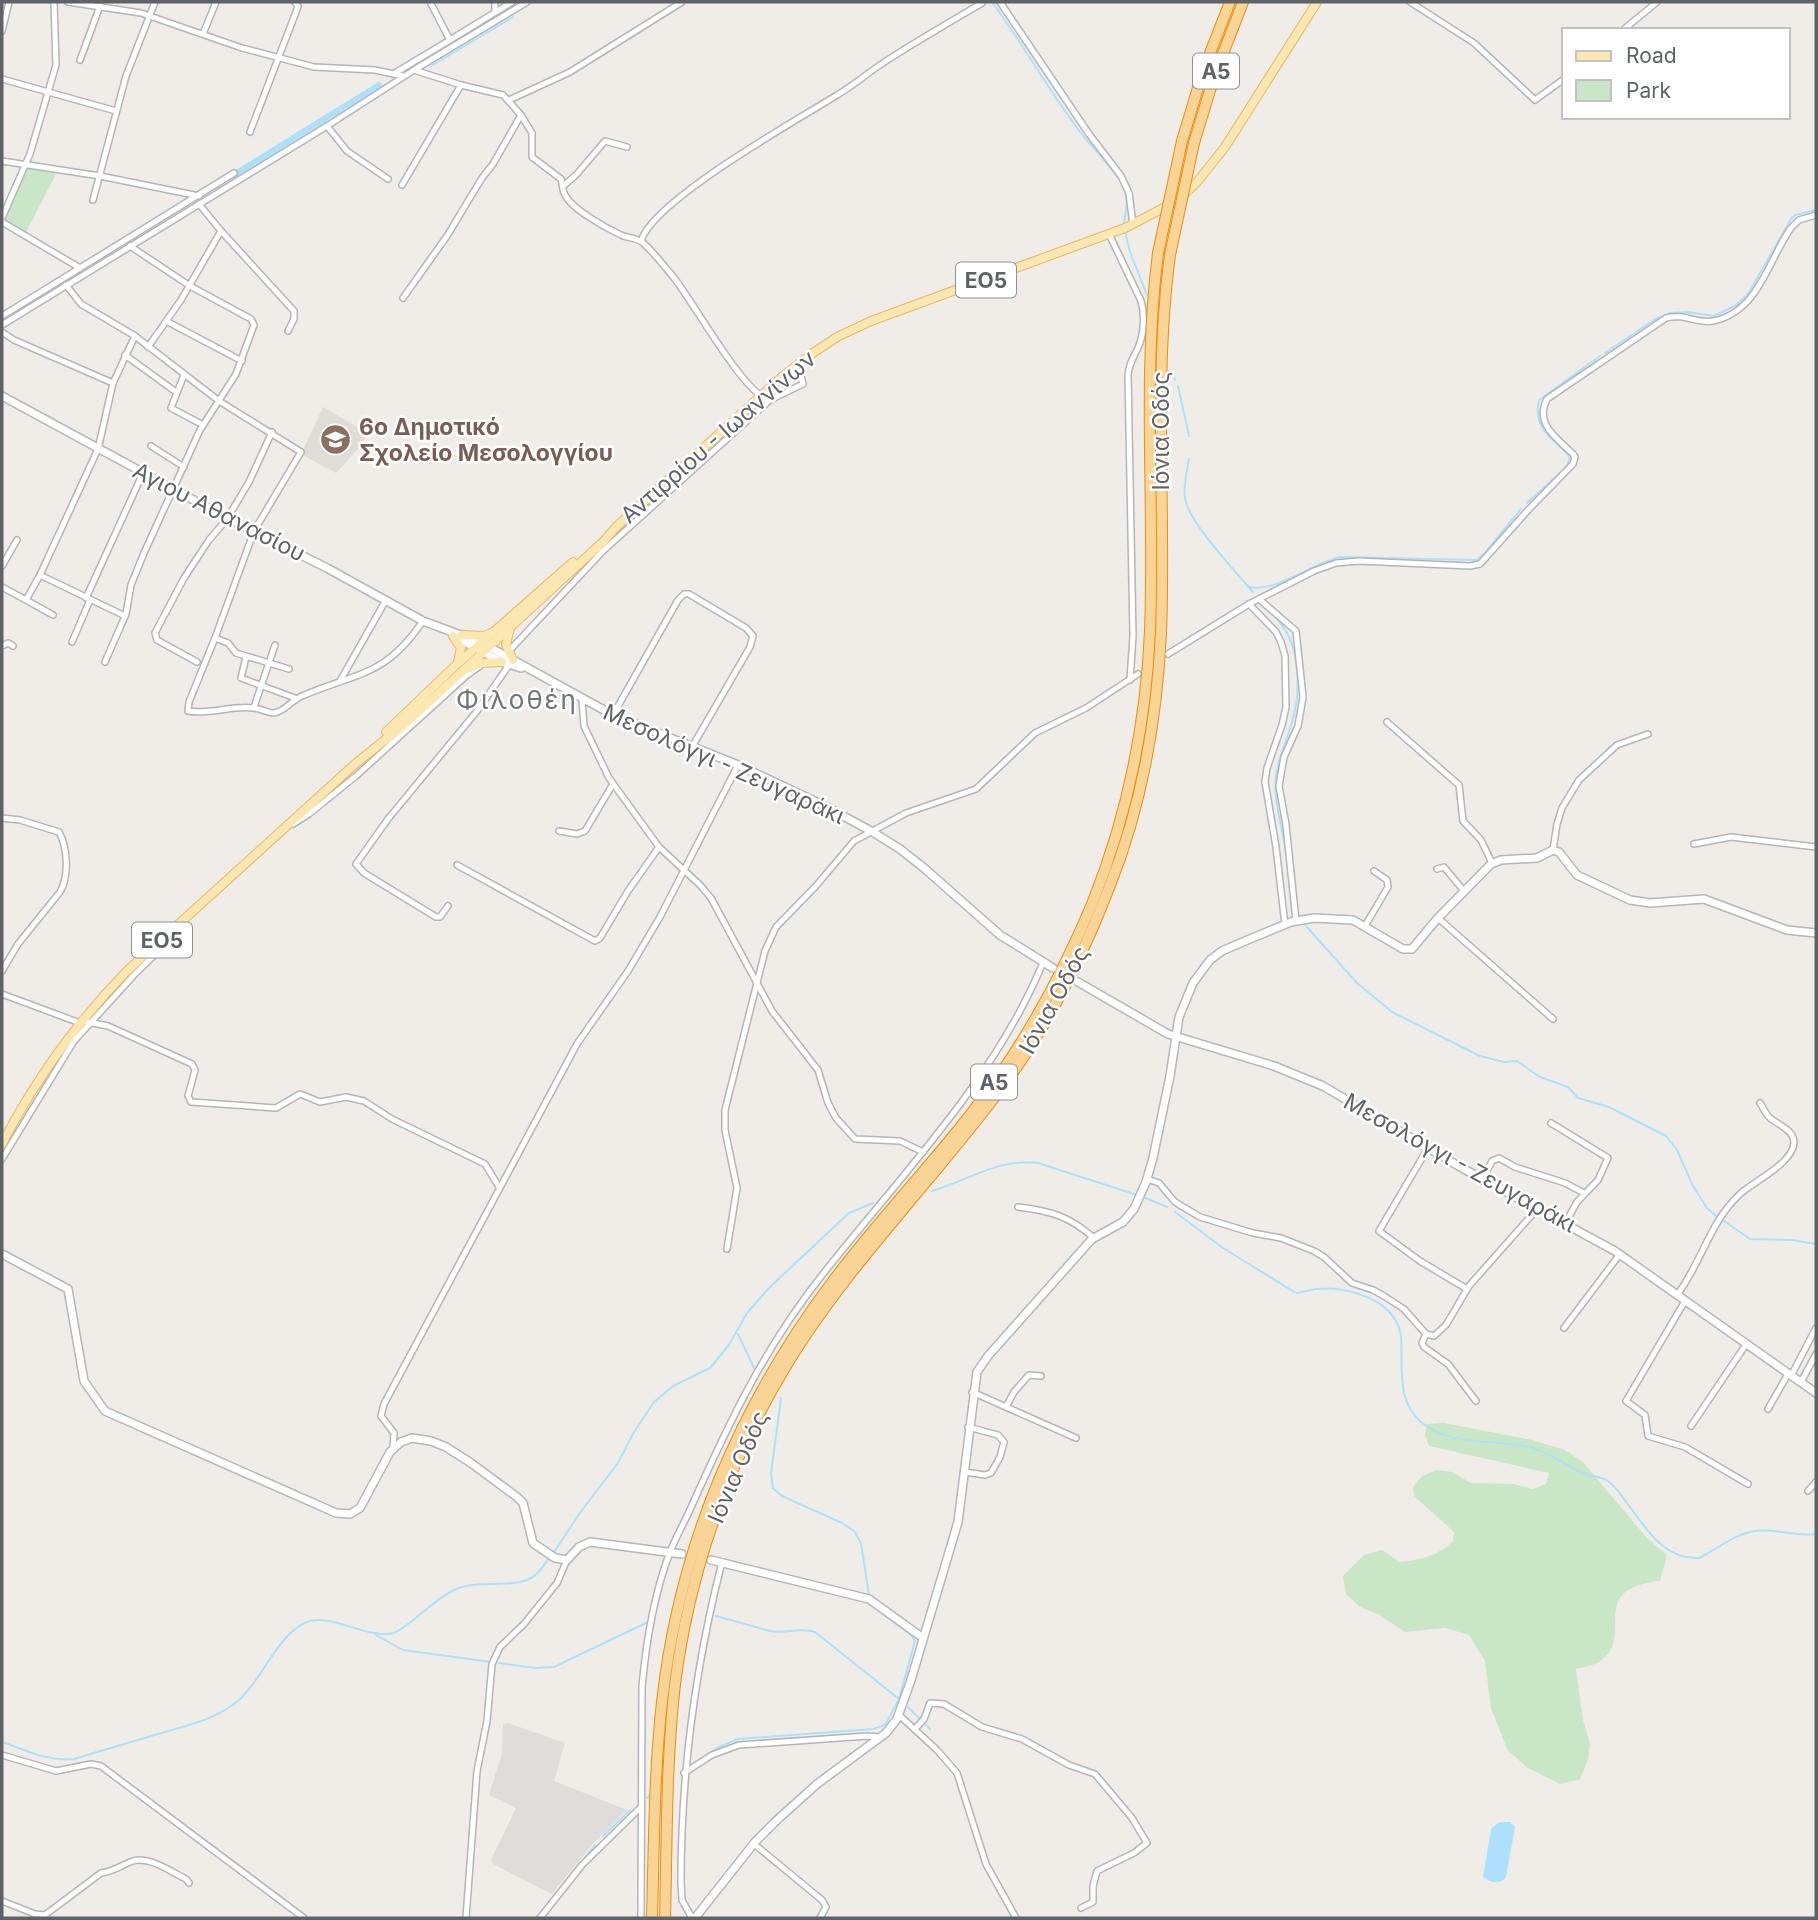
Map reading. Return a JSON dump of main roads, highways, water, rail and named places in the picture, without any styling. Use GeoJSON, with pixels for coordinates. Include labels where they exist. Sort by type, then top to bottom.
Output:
{"type":"FeatureCollection","features":[{"type":"Feature","properties":{"kind":"highway","name":"Ιόνια Οδός"},"geometry":{"type":"LineString","coordinates":[[652,1918],[657,1773],[662,1701],[668,1664],[690,1563],[728,1458],[762,1389],[807,1317],[835,1278],[1004,1069],[1062,968],[1086,918],[1110,854],[1136,752],[1148,663],[1148,403],[1150,336],[1158,253],[1182,141],[1206,62],[1230,2]]}},
{"type":"Feature","properties":{"kind":"highway","name":"Ιόνια Οδός"},"geometry":{"type":"LineString","coordinates":[[665,1918],[669,1768],[679,1659],[706,1545],[741,1453],[783,1369],[814,1324],[976,1121],[1035,1040],[1085,945],[1110,886],[1129,830],[1150,739],[1160,646],[1160,403],[1170,255],[1194,143],[1214,77],[1243,2]]}},
{"type":"Feature","properties":{"kind":"main road","name":"Αντιρρίου - Ιωαννίνων"},"geometry":{"type":"LineString","coordinates":[[482,647],[513,625],[616,527],[760,397],[837,337],[871,321],[1133,225],[1177,201],[1212,165],[1268,82],[1317,2]]}},
{"type":"Feature","properties":{"kind":"main road","name":"Αγιου Αθανασίου"},"geometry":{"type":"LineString","coordinates":[[2,396],[423,621],[482,647]]}},
{"type":"Feature","properties":{"kind":"main road","name":"Αντιρρίου - Ιωαννίνων"},"geometry":{"type":"LineString","coordinates":[[2,1144],[48,1067],[127,971],[501,627],[616,527]]}},
{"type":"Feature","properties":{"kind":"main road"},"geometry":{"type":"LineString","coordinates":[[455,671],[489,661],[508,660],[506,640],[513,625]]}},
{"type":"Feature","properties":{"kind":"main road"},"geometry":{"type":"LineString","coordinates":[[455,671],[461,648],[458,636],[484,636],[501,627]]}},
{"type":"Feature","properties":{"kind":"main road","name":"Μεσολόγγι - Ζευγαράκι"},"geometry":{"type":"LineString","coordinates":[[482,647],[613,715],[738,765],[871,831],[900,849],[989,927],[1053,968]]}},
{"type":"Feature","properties":{"kind":"main road"},"geometry":{"type":"LineString","coordinates":[[694,1918],[754,1844],[799,1799],[880,1737],[899,1715],[955,1531],[965,1472],[976,1372],[1094,1238],[1127,1219],[1134,1209],[1146,1180],[1166,1099],[1179,1017],[1189,990],[1210,960],[1222,951],[1296,921],[1339,918],[1353,920],[1409,950],[1417,946],[1437,918],[1493,863],[1537,858],[1553,850],[1559,852],[1577,876],[1630,900],[1650,903],[1704,899],[1787,930],[1816,933]]}},
{"type":"Feature","properties":{"kind":"main road","name":"Μεσολόγγι - Ζευγαράκι"},"geometry":{"type":"LineString","coordinates":[[1078,982],[1150,1026],[1176,1037],[1259,1060],[1323,1086],[1482,1180],[1566,1222],[1620,1254],[1816,1393]]}},
{"type":"Feature","properties":{"kind":"main road"},"geometry":{"type":"LineString","coordinates":[[2,1254],[68,1289],[84,1381],[105,1411],[331,1511],[350,1514],[360,1508],[393,1447],[411,1438],[422,1439],[439,1444],[471,1463],[521,1501],[533,1543],[551,1555],[567,1560],[579,1547],[590,1542],[682,1554]]}},
{"type":"Feature","properties":{"kind":"main road"},"geometry":{"type":"LineString","coordinates":[[710,1560],[869,1600],[923,1638]]}},
{"type":"Feature","properties":{"kind":"water"},"geometry":{"type":"Polygon","coordinates":[[[1503,1822],[1510,1822],[1515,1827],[1506,1877],[1501,1881],[1489,1881],[1483,1877],[1491,1829],[1503,1822]]]}},
{"type":"Feature","properties":{"kind":"waterway"},"geometry":{"type":"LineString","coordinates":[[992,2],[1077,128],[1121,182]]}},
{"type":"Feature","properties":{"kind":"waterway"},"geometry":{"type":"LineString","coordinates":[[431,66],[513,17]]}},
{"type":"Feature","properties":{"kind":"waterway"},"geometry":{"type":"LineString","coordinates":[[232,176],[379,85]]}},
{"type":"Feature","properties":{"kind":"waterway"},"geometry":{"type":"LineString","coordinates":[[1124,223],[1127,204],[1125,191]]}},
{"type":"Feature","properties":{"kind":"waterway"},"geometry":{"type":"LineString","coordinates":[[1605,353],[1654,320],[1670,313],[1688,312],[1714,316],[1736,305],[1748,294],[1791,219],[1795,215],[1816,210]]}},
{"type":"Feature","properties":{"kind":"waterway"},"geometry":{"type":"LineString","coordinates":[[1125,232],[1147,295]]}},
{"type":"Feature","properties":{"kind":"waterway"},"geometry":{"type":"LineString","coordinates":[[1567,467],[1570,457],[1541,426],[1538,418],[1539,400],[1600,356]]}},
{"type":"Feature","properties":{"kind":"waterway"},"geometry":{"type":"LineString","coordinates":[[1173,373],[1175,380]]}},
{"type":"Feature","properties":{"kind":"waterway"},"geometry":{"type":"LineString","coordinates":[[1178,386],[1189,436]]}},
{"type":"Feature","properties":{"kind":"waterway"},"geometry":{"type":"LineString","coordinates":[[1189,459],[1184,488],[1188,508],[1214,546],[1253,592]]}},
{"type":"Feature","properties":{"kind":"waterway"},"geometry":{"type":"LineString","coordinates":[[1527,503],[1560,473]]}},
{"type":"Feature","properties":{"kind":"waterway"},"geometry":{"type":"LineString","coordinates":[[1249,587],[1271,586],[1340,557],[1476,560],[1521,509]]}},
{"type":"Feature","properties":{"kind":"waterway"},"geometry":{"type":"LineString","coordinates":[[1270,611],[1291,642],[1298,675],[1295,708],[1279,761],[1275,785],[1287,856]]}},
{"type":"Feature","properties":{"kind":"waterway"},"geometry":{"type":"LineString","coordinates":[[1306,926],[1357,983],[1392,1012],[1480,1056],[1504,1062],[1517,1061],[1540,1077],[1568,1087],[1578,1098],[1609,1107],[1666,1136],[1677,1150],[1692,1184],[1707,1208],[1716,1216]]}},
{"type":"Feature","properties":{"kind":"waterway"},"geometry":{"type":"LineString","coordinates":[[932,1191],[997,1167],[1024,1162],[1038,1163],[1137,1195]]}},
{"type":"Feature","properties":{"kind":"waterway"},"geometry":{"type":"LineString","coordinates":[[1143,1197],[1167,1207]]}},
{"type":"Feature","properties":{"kind":"waterway"},"geometry":{"type":"LineString","coordinates":[[553,1554],[618,1463],[654,1402],[673,1386],[710,1368],[729,1345],[747,1313],[770,1287],[849,1213],[873,1203]]}},
{"type":"Feature","properties":{"kind":"waterway"},"geometry":{"type":"LineString","coordinates":[[1175,1212],[1223,1248],[1296,1293],[1317,1289],[1343,1290],[1369,1298],[1381,1305],[1391,1313],[1398,1324],[1404,1394],[1413,1414],[1421,1422],[1433,1430],[1459,1439],[1536,1449],[1581,1472],[1606,1480],[1616,1488],[1655,1539],[1674,1553],[1699,1558],[1733,1538],[1755,1531],[1816,1534]]}},
{"type":"Feature","properties":{"kind":"waterway"},"geometry":{"type":"LineString","coordinates":[[1724,1221],[1750,1239],[1792,1240],[1816,1244]]}},
{"type":"Feature","properties":{"kind":"waterway"},"geometry":{"type":"LineString","coordinates":[[738,1334],[754,1368]]}},
{"type":"Feature","properties":{"kind":"waterway"},"geometry":{"type":"LineString","coordinates":[[781,1398],[771,1474],[773,1488],[782,1496],[854,1531],[861,1543],[869,1595]]}},
{"type":"Feature","properties":{"kind":"waterway"},"geometry":{"type":"LineString","coordinates":[[2,1742],[46,1757],[74,1759],[192,1724],[212,1717],[239,1700],[281,1644],[299,1626],[320,1620],[373,1633],[394,1633],[456,1589],[523,1581],[536,1574],[549,1558]]}},
{"type":"Feature","properties":{"kind":"waterway"},"geometry":{"type":"LineString","coordinates":[[694,1763],[738,1739],[873,1729],[885,1725],[899,1699],[915,1641],[877,1609]]}},
{"type":"Feature","properties":{"kind":"waterway"},"geometry":{"type":"LineString","coordinates":[[716,1616],[770,1631],[815,1632],[899,1699]]}},
{"type":"Feature","properties":{"kind":"waterway"},"geometry":{"type":"LineString","coordinates":[[499,1663],[535,1668],[554,1667],[648,1622]]}},
{"type":"Feature","properties":{"kind":"waterway"},"geometry":{"type":"LineString","coordinates":[[376,1635],[403,1650],[491,1662]]}},
{"type":"Feature","properties":{"kind":"waterway"},"geometry":{"type":"LineString","coordinates":[[908,1707],[930,1729]]}},
{"type":"Feature","properties":{"kind":"waterway"},"geometry":{"type":"LineString","coordinates":[[647,1798],[650,1795]]}},
{"type":"Feature","properties":{"kind":"waterway"},"geometry":{"type":"LineString","coordinates":[[603,1836],[630,1810]]}},
{"type":"Feature","properties":{"kind":"waterway"},"geometry":{"type":"LineString","coordinates":[[548,1904],[595,1845]]}},
{"type":"Feature","properties":{"kind":"place","name":"6ο Δημοτικό Σχολείο Μεσολογγίου"},"geometry":{"type":"Point","coordinates":[336,440]}},
{"type":"Feature","properties":{"kind":"district","name":"Φιλοθέη"},"geometry":{"type":"Point","coordinates":[517,699]}}]}
